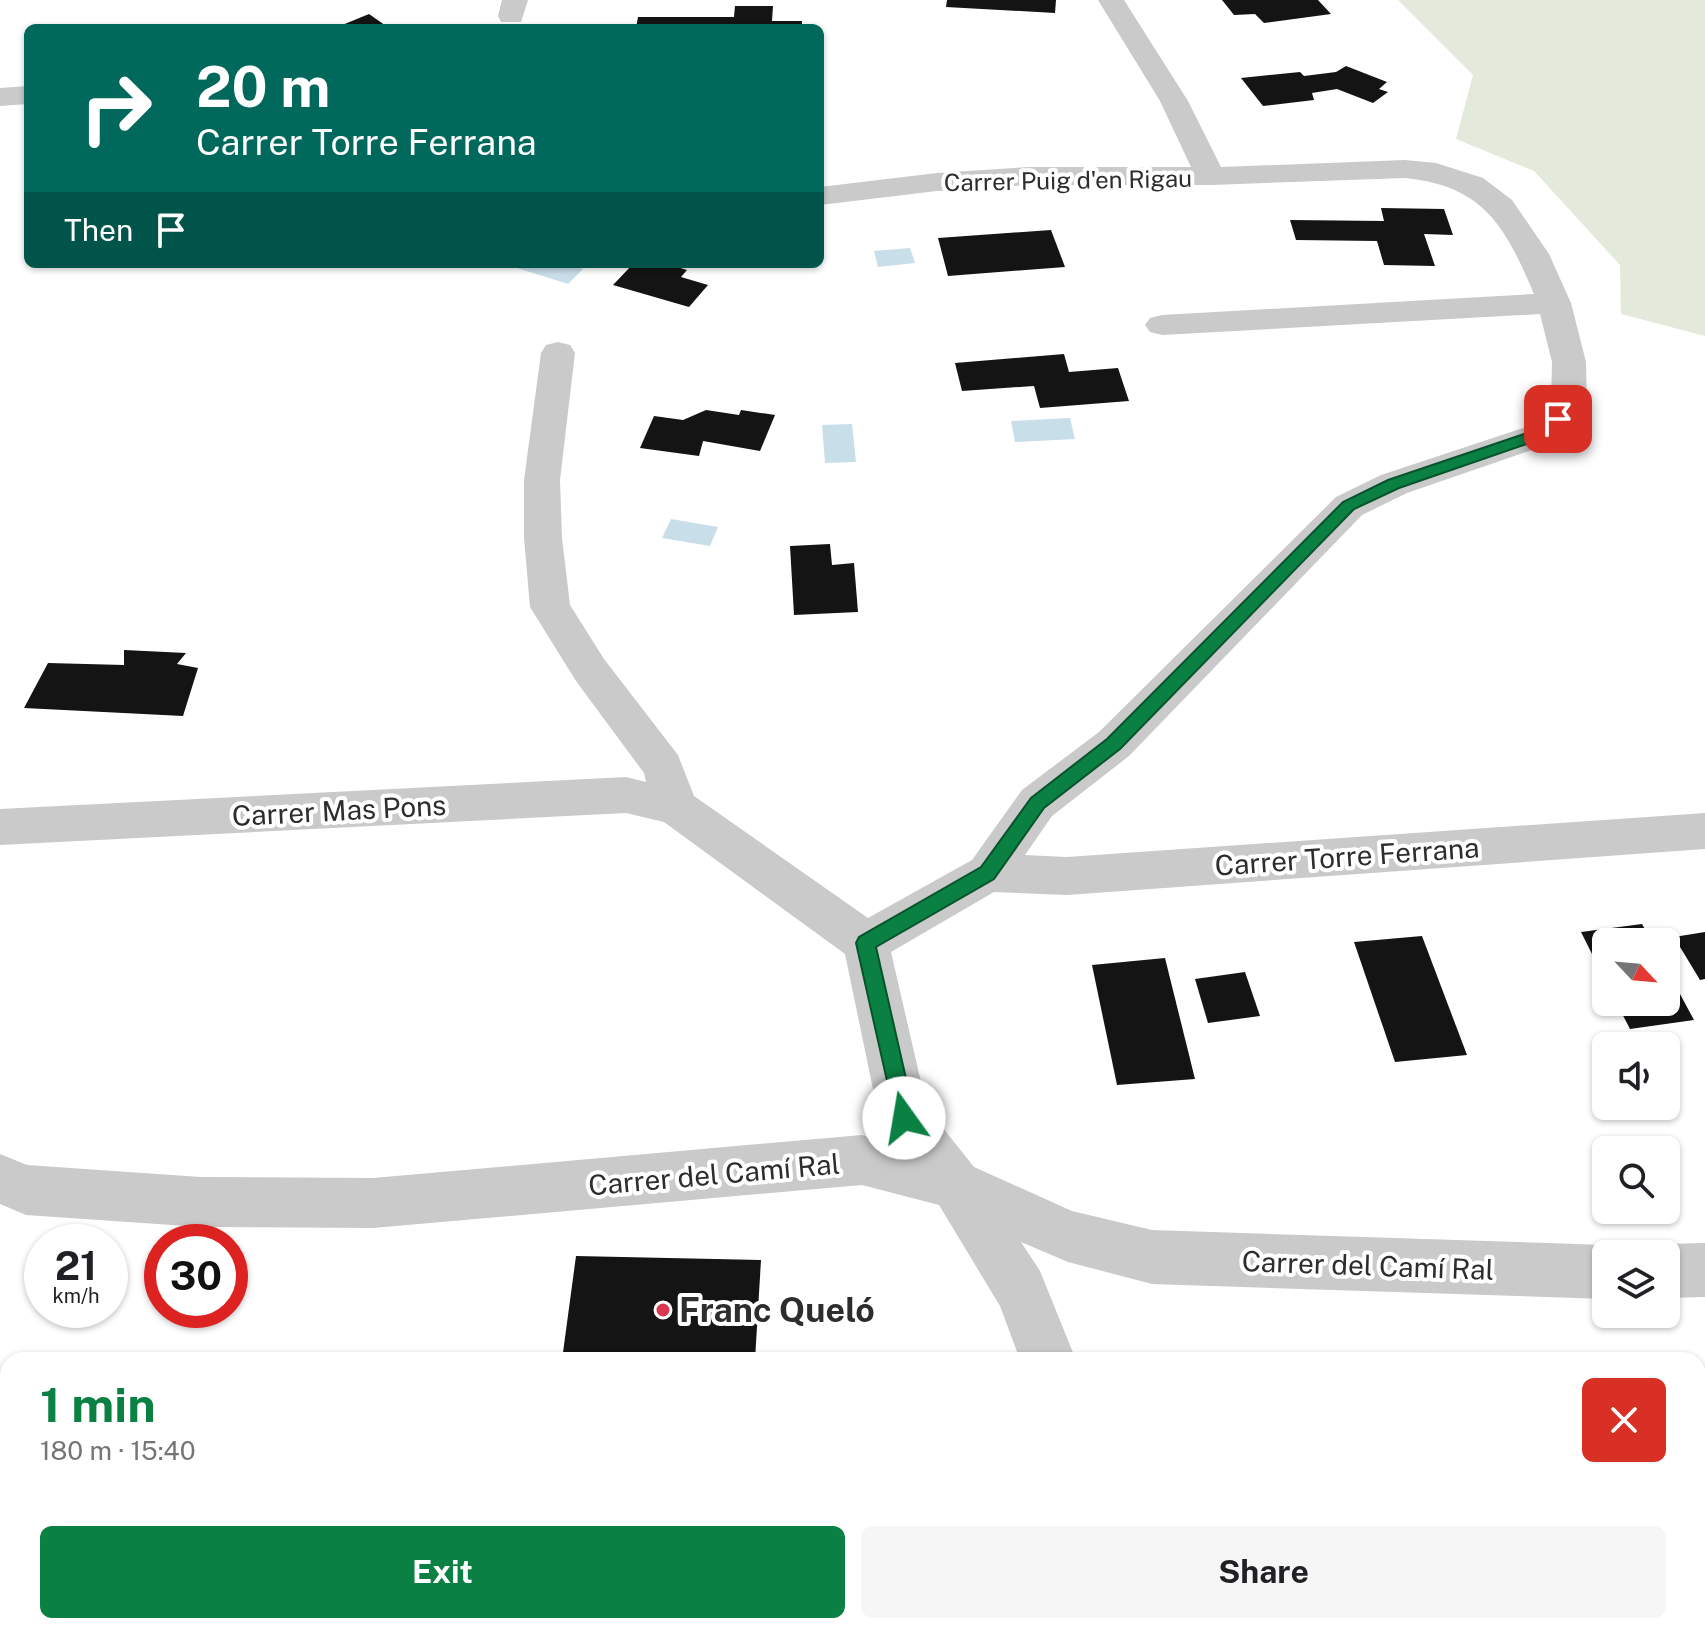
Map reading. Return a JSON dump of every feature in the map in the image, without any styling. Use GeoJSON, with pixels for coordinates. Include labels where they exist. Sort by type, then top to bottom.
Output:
{"type":"FeatureCollection","features":[{"type":"Feature","properties":{"kind":"street","name":"Carrer Puig d'en Rigau"},"geometry":{"type":"LineString","coordinates":[[824,196],[937,182],[1029,176],[1211,176],[1174,101],[1111,0]]}},
{"type":"Feature","properties":{"kind":"street"},"geometry":{"type":"LineString","coordinates":[[0,97],[24,95]]}},
{"type":"Feature","properties":{"kind":"street"},"geometry":{"type":"LineString","coordinates":[[1045,1352],[1021,1290],[956,1185],[904,1118],[866,943],[988,873],[1037,803],[1114,744],[1349,506],[1394,484],[1548,432],[1569,406],[1569,362],[1554,303],[1533,254],[1501,207],[1472,184],[1436,172],[1405,169],[1211,176]]}},
{"type":"Feature","properties":{"kind":"street"},"geometry":{"type":"LineString","coordinates":[[1162,325],[1554,303]]}},
{"type":"Feature","properties":{"kind":"street"},"geometry":{"type":"LineString","coordinates":[[558,353],[542,480],[543,538],[550,607],[590,670],[663,767],[676,807]]}},
{"type":"Feature","properties":{"kind":"street","name":"Carrer Mas Pons"},"geometry":{"type":"LineString","coordinates":[[0,827],[626,795],[676,807],[866,943]]}},
{"type":"Feature","properties":{"kind":"street","name":"Carrer Torre Ferrana"},"geometry":{"type":"LineString","coordinates":[[988,873],[1067,876],[1705,831]]}},
{"type":"Feature","properties":{"kind":"street","name":"Carrer del Camí Ral"},"geometry":{"type":"LineString","coordinates":[[0,1179],[26,1190],[185,1201],[373,1203],[862,1160],[956,1185],[1068,1236],[1152,1257],[1592,1272]]}},
{"type":"Feature","properties":{"kind":"street"},"geometry":{"type":"LineString","coordinates":[[1680,1271],[1705,1270]]}},
{"type":"Feature","properties":{"kind":"green space"},"geometry":{"type":"Polygon","coordinates":[[[1398,0],[1705,0],[1705,336],[1621,314],[1620,265],[1534,171],[1456,139],[1473,75],[1398,0]]]}},
{"type":"Feature","properties":{"kind":"water"},"geometry":{"type":"Polygon","coordinates":[[[910,248],[915,263],[878,267],[874,251],[910,248]]]}},
{"type":"Feature","properties":{"kind":"water"},"geometry":{"type":"Polygon","coordinates":[[[517,268],[583,269],[568,284],[517,268]]]}},
{"type":"Feature","properties":{"kind":"water"},"geometry":{"type":"Polygon","coordinates":[[[1070,418],[1075,439],[1015,442],[1011,421],[1070,418]]]}},
{"type":"Feature","properties":{"kind":"water"},"geometry":{"type":"Polygon","coordinates":[[[852,424],[856,462],[825,463],[822,425],[852,424]]]}},
{"type":"Feature","properties":{"kind":"water"},"geometry":{"type":"Polygon","coordinates":[[[671,519],[718,527],[710,546],[662,538],[671,519]]]}},
{"type":"Feature","properties":{"kind":"building"},"geometry":{"type":"Polygon","coordinates":[[[947,0],[1056,0],[1055,13],[946,7],[947,0]]]}},
{"type":"Feature","properties":{"kind":"building"},"geometry":{"type":"Polygon","coordinates":[[[1222,0],[1318,0],[1331,14],[1264,23],[1255,14],[1234,15],[1222,0]]]}},
{"type":"Feature","properties":{"kind":"building"},"geometry":{"type":"Polygon","coordinates":[[[735,6],[773,6],[772,21],[802,21],[802,24],[637,24],[638,17],[734,17],[735,6]]]}},
{"type":"Feature","properties":{"kind":"building"},"geometry":{"type":"Polygon","coordinates":[[[369,14],[383,24],[345,24],[369,14]]]}},
{"type":"Feature","properties":{"kind":"building"},"geometry":{"type":"Polygon","coordinates":[[[1346,66],[1387,82],[1379,89],[1388,92],[1373,103],[1337,89],[1312,93],[1314,100],[1263,106],[1241,78],[1300,72],[1304,76],[1336,72],[1346,66]]]}},
{"type":"Feature","properties":{"kind":"building"},"geometry":{"type":"Polygon","coordinates":[[[1381,208],[1444,209],[1453,235],[1424,234],[1435,266],[1384,265],[1377,241],[1296,240],[1290,220],[1384,221],[1381,208]]]}},
{"type":"Feature","properties":{"kind":"building"},"geometry":{"type":"Polygon","coordinates":[[[1051,230],[1065,267],[948,276],[938,238],[1051,230]]]}},
{"type":"Feature","properties":{"kind":"building"},"geometry":{"type":"Polygon","coordinates":[[[629,268],[680,268],[687,270],[681,277],[708,285],[689,307],[613,285],[629,268]]]}},
{"type":"Feature","properties":{"kind":"building"},"geometry":{"type":"Polygon","coordinates":[[[1064,354],[1069,372],[1118,368],[1129,401],[1040,408],[1034,386],[962,391],[955,363],[1064,354]]]}},
{"type":"Feature","properties":{"kind":"building"},"geometry":{"type":"Polygon","coordinates":[[[706,410],[739,415],[741,410],[775,415],[760,451],[703,441],[699,456],[640,448],[654,416],[683,420],[706,410]]]}},
{"type":"Feature","properties":{"kind":"building"},"geometry":{"type":"Polygon","coordinates":[[[830,544],[832,565],[854,563],[858,612],[794,615],[790,546],[830,544]]]}},
{"type":"Feature","properties":{"kind":"building"},"geometry":{"type":"Polygon","coordinates":[[[124,650],[186,653],[177,664],[198,668],[183,716],[24,708],[48,663],[124,665],[124,650]]]}},
{"type":"Feature","properties":{"kind":"building"},"geometry":{"type":"Polygon","coordinates":[[[1642,924],[1644,928],[1612,928],[1642,924]]]}},
{"type":"Feature","properties":{"kind":"building"},"geometry":{"type":"Polygon","coordinates":[[[1592,931],[1592,954],[1581,932],[1592,931]]]}},
{"type":"Feature","properties":{"kind":"building"},"geometry":{"type":"Polygon","coordinates":[[[1705,932],[1705,979],[1700,980],[1680,947],[1680,936],[1705,932]]]}},
{"type":"Feature","properties":{"kind":"building"},"geometry":{"type":"Polygon","coordinates":[[[1422,936],[1467,1055],[1395,1062],[1354,942],[1422,936]]]}},
{"type":"Feature","properties":{"kind":"building"},"geometry":{"type":"Polygon","coordinates":[[[1165,958],[1195,1079],[1117,1085],[1092,965],[1165,958]]]}},
{"type":"Feature","properties":{"kind":"building"},"geometry":{"type":"Polygon","coordinates":[[[1245,972],[1260,1016],[1208,1023],[1195,979],[1245,972]]]}},
{"type":"Feature","properties":{"kind":"building"},"geometry":{"type":"Polygon","coordinates":[[[1680,994],[1694,1020],[1630,1029],[1623,1016],[1680,1016],[1680,994]]]}},
{"type":"Feature","properties":{"kind":"building","name":"Franc Queló"},"geometry":{"type":"Polygon","coordinates":[[[576,1256],[761,1260],[755,1352],[563,1352],[576,1256]]]}},
{"type":"Feature","properties":{"kind":"place","name":"Franc Queló"},"geometry":{"type":"Point","coordinates":[663,1310]}},
{"type":"Feature","properties":{"kind":"route"},"geometry":{"type":"LineString","coordinates":[[904,1118],[866,943],[988,873],[1037,803],[1114,744],[1315,537],[1349,506],[1394,484],[1548,432],[1558,419]]}}]}
